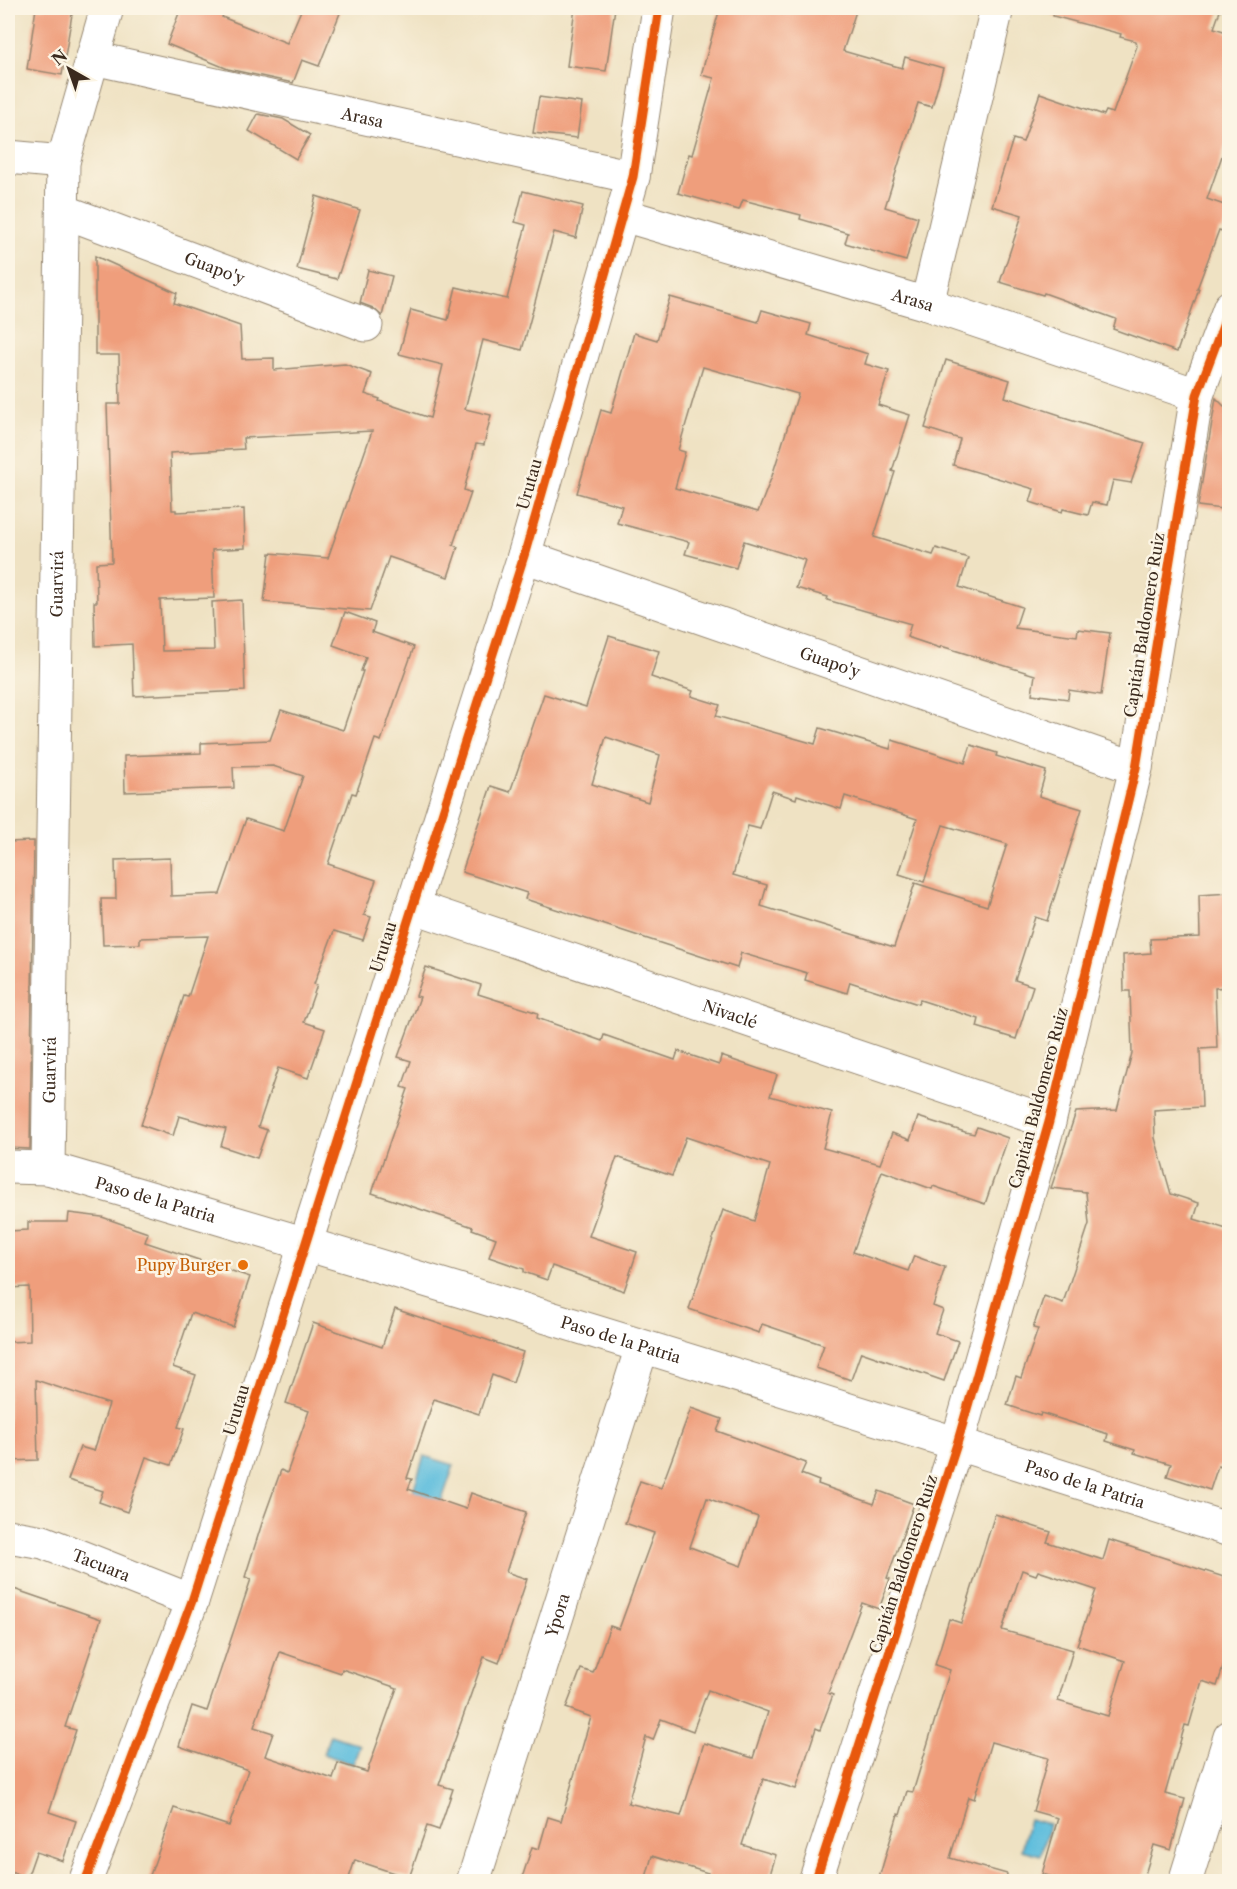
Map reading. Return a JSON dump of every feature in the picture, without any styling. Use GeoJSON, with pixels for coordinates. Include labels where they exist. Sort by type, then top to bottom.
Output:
{"type":"FeatureCollection","features":[{"type":"Feature","properties":{"kind":"street","name":"Guarvirá"},"geometry":{"type":"LineString","coordinates":[[48,1168],[63,162],[107,8]]}},
{"type":"Feature","properties":{"kind":"street","name":"Urutau"},"geometry":{"type":"LineString","coordinates":[[85,1881],[192,1601],[524,556],[633,177],[659,8]]}},
{"type":"Feature","properties":{"kind":"street"},"geometry":{"type":"LineString","coordinates":[[927,304],[997,8]]}},
{"type":"Feature","properties":{"kind":"street","name":"Arasa"},"geometry":{"type":"LineString","coordinates":[[93,58],[633,177]]}},
{"type":"Feature","properties":{"kind":"street"},"geometry":{"type":"LineString","coordinates":[[8,157],[63,162]]}},
{"type":"Feature","properties":{"kind":"street","name":"Guapo'y"},"geometry":{"type":"LineString","coordinates":[[63,211],[366,325]]}},
{"type":"Feature","properties":{"kind":"street","name":"Arasa"},"geometry":{"type":"LineString","coordinates":[[623,215],[927,304],[1197,395]]}},
{"type":"Feature","properties":{"kind":"street","name":"Capitán Baldomero Ruiz"},"geometry":{"type":"LineString","coordinates":[[815,1881],[957,1444],[1049,1122],[1136,768],[1197,395],[1222,355],[1230,307]]}},
{"type":"Feature","properties":{"kind":"street","name":"Guapo'y"},"geometry":{"type":"LineString","coordinates":[[524,556],[1136,768]]}},
{"type":"Feature","properties":{"kind":"street","name":"Nivaclé"},"geometry":{"type":"LineString","coordinates":[[412,906],[1049,1122]]}},
{"type":"Feature","properties":{"kind":"street","name":"Paso de la Patria"},"geometry":{"type":"LineString","coordinates":[[8,1167],[48,1168],[304,1243],[1230,1530]]}},
{"type":"Feature","properties":{"kind":"street","name":"Ypora"},"geometry":{"type":"LineString","coordinates":[[473,1881],[642,1347]]}},
{"type":"Feature","properties":{"kind":"street","name":"Tacuara"},"geometry":{"type":"LineString","coordinates":[[8,1536],[43,1542],[192,1601]]}},
{"type":"Feature","properties":{"kind":"street"},"geometry":{"type":"LineString","coordinates":[[1185,1881],[1230,1737]]}},
{"type":"Feature","properties":{"kind":"water"},"geometry":{"type":"Polygon","coordinates":[[[424,1456],[454,1465],[440,1506],[411,1497],[424,1456]]]}},
{"type":"Feature","properties":{"kind":"water"},"geometry":{"type":"Polygon","coordinates":[[[330,1735],[360,1745],[353,1764],[323,1754],[330,1735]]]}},
{"type":"Feature","properties":{"kind":"water"},"geometry":{"type":"Polygon","coordinates":[[[1029,1819],[1049,1824],[1041,1855],[1021,1850],[1029,1819]]]}},
{"type":"Feature","properties":{"kind":"building"},"geometry":{"type":"Polygon","coordinates":[[[36,8],[73,8],[62,75],[27,69],[36,8]]]}},
{"type":"Feature","properties":{"kind":"building"},"geometry":{"type":"Polygon","coordinates":[[[181,8],[226,8],[222,17],[287,43],[302,8],[342,8],[319,66],[302,60],[293,83],[228,69],[167,44],[181,8]]]}},
{"type":"Feature","properties":{"kind":"building"},"geometry":{"type":"Polygon","coordinates":[[[575,8],[615,8],[606,71],[567,66],[575,8]]]}},
{"type":"Feature","properties":{"kind":"building"},"geometry":{"type":"Polygon","coordinates":[[[720,8],[857,8],[843,51],[902,68],[905,57],[943,68],[932,107],[918,103],[885,207],[918,217],[906,261],[845,243],[848,233],[800,219],[801,215],[743,200],[739,210],[678,193],[689,154],[692,155],[714,78],[701,75],[720,8]]]}},
{"type":"Feature","properties":{"kind":"building"},"geometry":{"type":"Polygon","coordinates":[[[1054,8],[1221,8],[1214,28],[1230,33],[1230,133],[1207,199],[1230,207],[1230,210],[1222,231],[1219,230],[1177,352],[1113,329],[1116,319],[1044,293],[1043,295],[1000,282],[1022,215],[992,206],[1013,139],[1023,142],[1040,93],[1104,115],[1106,111],[1113,113],[1137,46],[1136,41],[1120,37],[1121,34],[1053,16],[1054,8]]]}},
{"type":"Feature","properties":{"kind":"building"},"geometry":{"type":"Polygon","coordinates":[[[539,97],[582,103],[577,138],[533,133],[539,97]]]}},
{"type":"Feature","properties":{"kind":"building"},"geometry":{"type":"Polygon","coordinates":[[[258,114],[283,119],[310,135],[296,159],[249,131],[258,114]]]}},
{"type":"Feature","properties":{"kind":"building"},"geometry":{"type":"Polygon","coordinates":[[[523,191],[583,206],[576,238],[554,232],[522,350],[483,340],[465,409],[491,415],[484,445],[476,444],[464,490],[471,493],[453,545],[458,547],[448,577],[389,557],[370,611],[264,602],[270,553],[328,558],[372,431],[243,438],[244,449],[170,453],[172,510],[176,512],[244,509],[245,548],[212,550],[214,598],[160,600],[162,651],[214,650],[212,602],[242,600],[245,691],[134,696],[132,644],[95,646],[96,563],[112,562],[107,404],[120,404],[119,355],[95,355],[95,256],[177,293],[174,303],[240,326],[242,359],[274,358],[274,370],[345,364],[372,374],[365,394],[430,418],[443,365],[399,354],[411,310],[448,320],[456,287],[507,299],[526,225],[515,222],[523,191]]]}},
{"type":"Feature","properties":{"kind":"building"},"geometry":{"type":"Polygon","coordinates":[[[316,196],[360,210],[337,279],[297,269],[316,196]]]}},
{"type":"Feature","properties":{"kind":"building"},"geometry":{"type":"Polygon","coordinates":[[[368,270],[392,276],[382,316],[373,308],[360,303],[368,270]]]}},
{"type":"Feature","properties":{"kind":"building"},"geometry":{"type":"Polygon","coordinates":[[[670,297],[758,322],[762,310],[811,324],[808,335],[868,354],[865,364],[889,371],[878,405],[910,415],[874,537],[933,555],[936,548],[968,558],[959,587],[1022,607],[1015,628],[1077,636],[1078,629],[1110,633],[1101,695],[1069,690],[1068,699],[1032,694],[1035,675],[907,637],[911,624],[827,600],[828,597],[796,588],[805,560],[744,541],[736,568],[685,554],[689,542],[617,523],[622,506],[577,493],[601,410],[611,413],[634,333],[657,340],[670,297]],[[703,367],[678,450],[685,452],[675,488],[758,512],[798,394],[703,367]]]}},
{"type":"Feature","properties":{"kind":"building"},"geometry":{"type":"Polygon","coordinates":[[[946,360],[1010,380],[1005,397],[1060,415],[1060,417],[1145,443],[1131,483],[1113,480],[1107,505],[1092,502],[1088,515],[1063,509],[1062,512],[1030,502],[1034,489],[953,465],[960,439],[925,428],[946,360]]]}},
{"type":"Feature","properties":{"kind":"building"},"geometry":{"type":"Polygon","coordinates":[[[1216,398],[1230,412],[1230,510],[1198,506],[1216,398]]]}},
{"type":"Feature","properties":{"kind":"building"},"geometry":{"type":"Polygon","coordinates":[[[345,612],[375,623],[372,632],[414,647],[381,741],[375,739],[356,794],[352,793],[328,864],[376,880],[364,915],[371,917],[363,940],[334,931],[314,984],[317,985],[304,1022],[325,1029],[308,1078],[278,1068],[258,1127],[267,1130],[257,1158],[221,1146],[226,1129],[179,1116],[173,1136],[141,1125],[184,996],[188,997],[208,936],[140,938],[140,944],[103,945],[101,899],[116,899],[115,860],[170,858],[171,896],[220,894],[246,819],[284,831],[303,776],[273,766],[233,767],[234,788],[125,792],[124,756],[201,753],[201,743],[270,740],[281,710],[343,730],[366,657],[333,645],[345,612]]]}},
{"type":"Feature","properties":{"kind":"building"},"geometry":{"type":"Polygon","coordinates":[[[609,636],[659,651],[651,677],[693,691],[691,696],[720,705],[716,716],[815,744],[820,728],[890,749],[892,740],[965,763],[971,745],[997,753],[996,756],[1046,771],[1039,796],[1082,809],[1047,921],[1035,917],[1015,980],[1033,986],[1016,1039],[977,1027],[979,1019],[920,1000],[918,1004],[850,982],[847,993],[805,980],[807,973],[741,953],[737,968],[525,899],[527,893],[462,872],[491,786],[510,792],[544,694],[586,707],[609,636]],[[606,737],[592,784],[648,802],[660,755],[606,737]],[[772,791],[760,829],[748,826],[733,875],[767,885],[761,906],[894,947],[915,883],[987,906],[1007,844],[943,825],[924,882],[899,874],[917,819],[845,796],[841,809],[797,795],[796,799],[772,791]]]}},
{"type":"Feature","properties":{"kind":"building"},"geometry":{"type":"Polygon","coordinates":[[[34,841],[30,1149],[8,1148],[8,842],[34,841]]]}},
{"type":"Feature","properties":{"kind":"building"},"geometry":{"type":"Polygon","coordinates":[[[1230,893],[1230,987],[1215,988],[1217,1048],[1200,1049],[1202,1107],[1154,1110],[1155,1138],[1171,1194],[1199,1203],[1194,1219],[1230,1230],[1230,1470],[1218,1466],[1210,1490],[1167,1476],[1171,1464],[1134,1453],[1135,1450],[1106,1441],[1108,1434],[1007,1405],[1016,1376],[1021,1378],[1038,1329],[1033,1328],[1044,1296],[1063,1303],[1089,1224],[1086,1192],[1051,1188],[1076,1112],[1117,1110],[1132,1053],[1130,991],[1124,991],[1123,955],[1151,953],[1150,939],[1200,937],[1199,895],[1230,893]]]}},
{"type":"Feature","properties":{"kind":"building"},"geometry":{"type":"Polygon","coordinates":[[[426,967],[481,985],[478,994],[538,1013],[537,1018],[602,1041],[604,1035],[675,1060],[678,1051],[719,1065],[721,1056],[777,1075],[770,1096],[832,1113],[823,1148],[880,1164],[892,1133],[910,1140],[918,1117],[965,1132],[974,1134],[977,1127],[1008,1138],[985,1204],[933,1186],[932,1189],[882,1171],[853,1252],[908,1271],[914,1256],[945,1267],[933,1306],[943,1310],[935,1333],[958,1341],[944,1381],[861,1352],[851,1380],[816,1368],[824,1345],[762,1324],[759,1333],[689,1309],[723,1210],[754,1221],[770,1165],[686,1137],[672,1176],[617,1157],[589,1236],[637,1252],[624,1291],[552,1266],[547,1280],[524,1272],[524,1269],[489,1257],[496,1238],[472,1229],[473,1227],[372,1193],[408,1089],[402,1087],[411,1061],[398,1057],[420,997],[416,996],[426,967]]]}},
{"type":"Feature","properties":{"kind":"building"},"geometry":{"type":"Polygon","coordinates":[[[69,1213],[102,1217],[148,1233],[145,1242],[250,1277],[233,1327],[191,1313],[173,1367],[196,1375],[178,1427],[184,1429],[171,1465],[146,1457],[127,1512],[99,1502],[103,1491],[68,1480],[80,1447],[94,1451],[109,1404],[36,1380],[38,1460],[8,1461],[8,1342],[30,1341],[29,1287],[8,1288],[8,1231],[28,1230],[28,1222],[68,1222],[69,1213]]]}},
{"type":"Feature","properties":{"kind":"building"},"geometry":{"type":"Polygon","coordinates":[[[395,1309],[523,1352],[513,1383],[492,1375],[479,1414],[434,1399],[407,1478],[412,1479],[408,1489],[466,1509],[471,1493],[526,1512],[506,1572],[527,1579],[499,1663],[484,1657],[439,1785],[453,1789],[439,1830],[427,1826],[409,1878],[355,1860],[348,1881],[148,1881],[174,1808],[229,1826],[248,1770],[179,1746],[192,1706],[207,1711],[251,1579],[245,1577],[263,1520],[281,1470],[287,1473],[309,1411],[286,1403],[313,1323],[382,1347],[395,1309]],[[280,1652],[254,1727],[273,1733],[265,1756],[333,1779],[338,1763],[367,1772],[397,1688],[342,1669],[341,1673],[280,1652]]]}},
{"type":"Feature","properties":{"kind":"building"},"geometry":{"type":"Polygon","coordinates":[[[691,1408],[722,1419],[717,1431],[806,1463],[801,1474],[819,1481],[818,1484],[874,1504],[879,1491],[914,1504],[887,1578],[890,1579],[879,1609],[862,1603],[828,1693],[833,1695],[820,1730],[816,1728],[796,1789],[763,1779],[742,1845],[776,1855],[768,1881],[705,1881],[708,1873],[652,1856],[645,1881],[521,1881],[532,1847],[539,1849],[548,1817],[561,1821],[591,1717],[566,1708],[581,1669],[593,1673],[610,1626],[619,1629],[654,1533],[625,1523],[640,1481],[661,1488],[691,1408]],[[707,1498],[690,1547],[741,1566],[758,1517],[707,1498]],[[708,1690],[693,1731],[661,1719],[653,1740],[646,1737],[628,1803],[681,1816],[704,1743],[753,1758],[768,1712],[708,1690]]]}},
{"type":"Feature","properties":{"kind":"building"},"geometry":{"type":"Polygon","coordinates":[[[995,1514],[1051,1532],[1047,1542],[1103,1560],[1109,1540],[1230,1579],[1230,1646],[1217,1686],[1202,1681],[1189,1726],[1185,1725],[1165,1794],[1185,1799],[1171,1850],[1154,1845],[1143,1881],[1067,1881],[1042,1874],[1058,1818],[1033,1811],[1048,1758],[991,1742],[974,1799],[968,1797],[950,1858],[1007,1874],[1006,1881],[893,1881],[879,1878],[907,1791],[913,1792],[950,1670],[935,1665],[949,1619],[961,1623],[995,1514]],[[1022,1570],[1002,1630],[1073,1650],[1058,1701],[1108,1716],[1125,1661],[1077,1645],[1096,1590],[1038,1571],[1036,1575],[1022,1570]]]}},
{"type":"Feature","properties":{"kind":"building"},"geometry":{"type":"Polygon","coordinates":[[[8,1587],[101,1619],[65,1727],[76,1730],[49,1812],[76,1821],[63,1861],[36,1852],[27,1878],[8,1871],[8,1587]]]}},
{"type":"Feature","properties":{"kind":"cycle path"},"geometry":{"type":"LineString","coordinates":[[85,1882],[192,1601],[524,556],[633,177],[659,8]]}},
{"type":"Feature","properties":{"kind":"cycle path"},"geometry":{"type":"LineString","coordinates":[[815,1882],[957,1444],[1049,1122],[1136,768],[1197,395],[1230,307]]}},
{"type":"Feature","properties":{"kind":"place","name":"Pupy Burger"},"geometry":{"type":"Point","coordinates":[243,1265]}}]}
